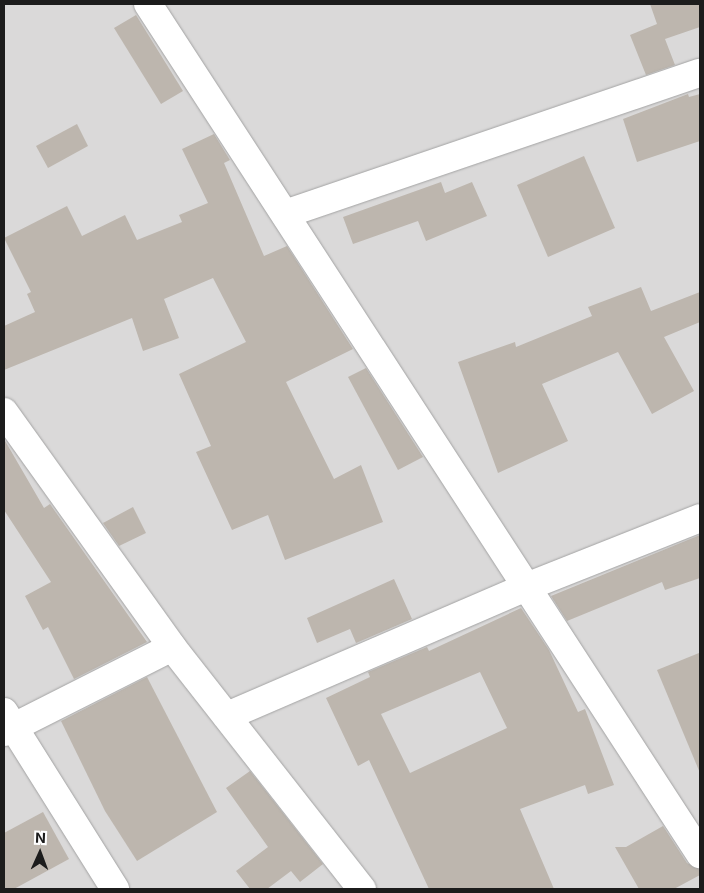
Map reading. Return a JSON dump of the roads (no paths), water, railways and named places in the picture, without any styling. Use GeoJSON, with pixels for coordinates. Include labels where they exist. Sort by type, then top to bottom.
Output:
{"type":"FeatureCollection","features":[{"type":"Feature","properties":{"kind":"street"},"geometry":{"type":"LineString","coordinates":[[148,4],[700,854]]}},
{"type":"Feature","properties":{"kind":"street"},"geometry":{"type":"LineString","coordinates":[[285,214],[700,73]]}},
{"type":"Feature","properties":{"kind":"street"},"geometry":{"type":"LineString","coordinates":[[4,412],[172,647],[362,889]]}},
{"type":"Feature","properties":{"kind":"street"},"geometry":{"type":"LineString","coordinates":[[226,716],[526,587],[700,518]]}},
{"type":"Feature","properties":{"kind":"street"},"geometry":{"type":"LineString","coordinates":[[115,889],[7,724],[172,647]]}}]}
